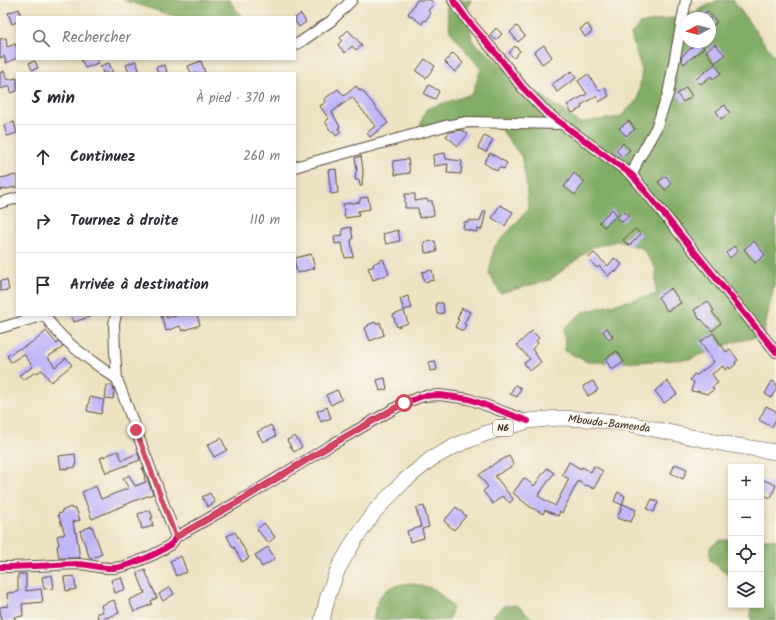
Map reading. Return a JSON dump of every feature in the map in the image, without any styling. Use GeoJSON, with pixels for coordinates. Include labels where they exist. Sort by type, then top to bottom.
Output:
{"type":"FeatureCollection","features":[{"type":"Feature","properties":{"kind":"highway","name":"Mbouda-Bamenda"},"geometry":{"type":"LineString","coordinates":[[322,620],[328,596],[338,569],[354,541],[375,511],[404,481],[431,459],[455,446],[484,434],[528,421],[558,418],[586,419],[625,423],[725,444],[776,452]]}},
{"type":"Feature","properties":{"kind":"street"},"geometry":{"type":"LineString","coordinates":[[296,44],[330,21],[352,0]]}},
{"type":"Feature","properties":{"kind":"street"},"geometry":{"type":"LineString","coordinates":[[453,0],[522,87],[547,113],[632,175],[776,352]]}},
{"type":"Feature","properties":{"kind":"street"},"geometry":{"type":"LineString","coordinates":[[632,175],[637,162],[656,128],[668,94],[686,0]]}},
{"type":"Feature","properties":{"kind":"street"},"geometry":{"type":"LineString","coordinates":[[296,167],[418,133],[467,122],[561,124]]}},
{"type":"Feature","properties":{"kind":"street"},"geometry":{"type":"LineString","coordinates":[[0,203],[16,198]]}},
{"type":"Feature","properties":{"kind":"street"},"geometry":{"type":"LineString","coordinates":[[0,328],[42,316]]}},
{"type":"Feature","properties":{"kind":"street"},"geometry":{"type":"LineString","coordinates":[[46,316],[54,328],[70,344],[117,379]]}},
{"type":"Feature","properties":{"kind":"street"},"geometry":{"type":"LineString","coordinates":[[116,316],[114,324],[117,379],[176,537]]}},
{"type":"Feature","properties":{"kind":"street"},"geometry":{"type":"LineString","coordinates":[[0,567],[81,564],[114,568],[132,563],[163,550],[172,544],[176,537],[242,500],[331,445],[404,403],[423,396],[440,395],[469,399],[528,421]]}},
{"type":"Feature","properties":{"kind":"green space"},"geometry":{"type":"Polygon","coordinates":[[[123,0],[229,0],[241,16],[174,16],[123,0]]]}},
{"type":"Feature","properties":{"kind":"green space"},"geometry":{"type":"Polygon","coordinates":[[[445,0],[471,0],[465,15],[469,22],[472,41],[510,72],[579,123],[620,117],[638,99],[642,71],[631,35],[639,24],[680,16],[680,48],[716,48],[716,12],[695,12],[718,0],[733,0],[776,59],[776,277],[763,336],[734,342],[690,359],[638,362],[588,362],[565,351],[564,328],[583,312],[656,294],[656,269],[642,248],[617,241],[593,247],[550,280],[500,293],[489,273],[494,247],[528,210],[526,180],[521,156],[500,128],[483,122],[418,133],[426,109],[472,94],[481,69],[450,31],[445,0]]]}},
{"type":"Feature","properties":{"kind":"green space"},"geometry":{"type":"Polygon","coordinates":[[[764,539],[776,540],[776,620],[751,620],[751,608],[764,608],[764,539]]]}},
{"type":"Feature","properties":{"kind":"green space"},"geometry":{"type":"Polygon","coordinates":[[[721,540],[728,540],[728,575],[710,560],[710,547],[721,540]]]}},
{"type":"Feature","properties":{"kind":"green space"},"geometry":{"type":"Polygon","coordinates":[[[410,583],[435,589],[453,607],[449,620],[373,620],[377,603],[383,593],[393,587],[410,583]]]}},
{"type":"Feature","properties":{"kind":"green space"},"geometry":{"type":"Polygon","coordinates":[[[517,605],[534,620],[494,620],[494,614],[504,606],[517,605]]]}},
{"type":"Feature","properties":{"kind":"building"},"geometry":{"type":"Polygon","coordinates":[[[417,0],[430,0],[434,3],[428,11],[431,13],[422,24],[408,14],[417,0]]]}},
{"type":"Feature","properties":{"kind":"building"},"geometry":{"type":"Polygon","coordinates":[[[19,9],[21,16],[16,16],[16,22],[12,24],[8,13],[19,9]]]}},
{"type":"Feature","properties":{"kind":"building"},"geometry":{"type":"Polygon","coordinates":[[[301,14],[306,22],[299,27],[296,22],[296,17],[301,14]]]}},
{"type":"Feature","properties":{"kind":"building"},"geometry":{"type":"Polygon","coordinates":[[[588,24],[592,32],[585,37],[580,29],[588,24]]]}},
{"type":"Feature","properties":{"kind":"building"},"geometry":{"type":"Polygon","coordinates":[[[517,26],[525,36],[518,42],[510,32],[517,26]]]}},
{"type":"Feature","properties":{"kind":"building"},"geometry":{"type":"Polygon","coordinates":[[[496,28],[502,34],[496,40],[490,35],[496,28]]]}},
{"type":"Feature","properties":{"kind":"building"},"geometry":{"type":"Polygon","coordinates":[[[348,30],[362,45],[356,50],[352,46],[345,53],[338,45],[342,40],[340,38],[348,30]]]}},
{"type":"Feature","properties":{"kind":"building"},"geometry":{"type":"Polygon","coordinates":[[[6,38],[7,47],[15,44],[16,58],[6,63],[4,56],[0,58],[0,39],[6,38]]]}},
{"type":"Feature","properties":{"kind":"building"},"geometry":{"type":"Polygon","coordinates":[[[544,45],[552,57],[542,64],[534,52],[544,45]]]}},
{"type":"Feature","properties":{"kind":"building"},"geometry":{"type":"Polygon","coordinates":[[[716,45],[725,55],[715,63],[706,51],[710,48],[716,48],[716,45]]]}},
{"type":"Feature","properties":{"kind":"building"},"geometry":{"type":"Polygon","coordinates":[[[515,46],[520,51],[514,58],[509,53],[515,46]]]}},
{"type":"Feature","properties":{"kind":"building"},"geometry":{"type":"Polygon","coordinates":[[[691,48],[704,48],[684,64],[681,60],[682,56],[691,48]]]}},
{"type":"Feature","properties":{"kind":"building"},"geometry":{"type":"Polygon","coordinates":[[[453,53],[463,63],[455,72],[445,62],[453,53]]]}},
{"type":"Feature","properties":{"kind":"building"},"geometry":{"type":"Polygon","coordinates":[[[425,59],[435,66],[426,78],[416,71],[425,59]]]}},
{"type":"Feature","properties":{"kind":"building"},"geometry":{"type":"Polygon","coordinates":[[[81,60],[97,60],[98,63],[85,68],[81,60]]]}},
{"type":"Feature","properties":{"kind":"building"},"geometry":{"type":"Polygon","coordinates":[[[35,61],[38,68],[32,70],[29,63],[35,61]]]}},
{"type":"Feature","properties":{"kind":"building"},"geometry":{"type":"Polygon","coordinates":[[[136,61],[140,72],[129,72],[126,65],[136,61]]]}},
{"type":"Feature","properties":{"kind":"building"},"geometry":{"type":"Polygon","coordinates":[[[201,61],[205,72],[191,72],[188,66],[201,61]]]}},
{"type":"Feature","properties":{"kind":"building"},"geometry":{"type":"Polygon","coordinates":[[[109,63],[113,72],[103,72],[100,66],[109,63]]]}},
{"type":"Feature","properties":{"kind":"building"},"geometry":{"type":"Polygon","coordinates":[[[715,64],[721,73],[713,79],[711,76],[701,84],[696,79],[715,64]]]}},
{"type":"Feature","properties":{"kind":"building"},"geometry":{"type":"Polygon","coordinates":[[[165,65],[167,72],[158,72],[156,67],[165,65]]]}},
{"type":"Feature","properties":{"kind":"building"},"geometry":{"type":"Polygon","coordinates":[[[4,71],[7,80],[16,78],[16,91],[11,93],[10,86],[0,89],[0,73],[4,71]]]}},
{"type":"Feature","properties":{"kind":"building"},"geometry":{"type":"Polygon","coordinates":[[[572,71],[576,78],[557,92],[552,84],[572,71]]]}},
{"type":"Feature","properties":{"kind":"building"},"geometry":{"type":"Polygon","coordinates":[[[588,74],[599,91],[605,88],[609,96],[599,102],[596,96],[581,105],[582,108],[572,113],[567,105],[587,94],[578,81],[588,74]]]}},
{"type":"Feature","properties":{"kind":"building"},"geometry":{"type":"Polygon","coordinates":[[[429,85],[439,91],[435,99],[424,94],[429,85]]]}},
{"type":"Feature","properties":{"kind":"building"},"geometry":{"type":"Polygon","coordinates":[[[356,86],[360,91],[362,90],[388,123],[370,137],[367,133],[375,126],[352,97],[332,112],[341,132],[336,136],[333,131],[331,132],[325,121],[329,119],[320,106],[326,102],[324,99],[338,89],[344,96],[356,86]]]}},
{"type":"Feature","properties":{"kind":"building"},"geometry":{"type":"Polygon","coordinates":[[[686,87],[692,96],[683,102],[677,94],[686,87]]]}},
{"type":"Feature","properties":{"kind":"building"},"geometry":{"type":"Polygon","coordinates":[[[725,105],[730,113],[721,119],[716,111],[725,105]]]}},
{"type":"Feature","properties":{"kind":"building"},"geometry":{"type":"Polygon","coordinates":[[[629,121],[635,129],[626,136],[619,128],[629,121]]]}},
{"type":"Feature","properties":{"kind":"building"},"geometry":{"type":"Polygon","coordinates":[[[14,122],[16,133],[7,136],[4,125],[14,122]]]}},
{"type":"Feature","properties":{"kind":"building"},"geometry":{"type":"Polygon","coordinates":[[[462,130],[468,134],[458,146],[446,136],[450,132],[462,130]]]}},
{"type":"Feature","properties":{"kind":"building"},"geometry":{"type":"Polygon","coordinates":[[[484,136],[493,140],[486,152],[478,148],[484,136]]]}},
{"type":"Feature","properties":{"kind":"building"},"geometry":{"type":"Polygon","coordinates":[[[623,143],[630,150],[622,157],[616,150],[623,143]]]}},
{"type":"Feature","properties":{"kind":"building"},"geometry":{"type":"Polygon","coordinates":[[[445,153],[446,159],[462,161],[461,174],[447,173],[448,164],[434,166],[433,155],[445,153]]]}},
{"type":"Feature","properties":{"kind":"building"},"geometry":{"type":"Polygon","coordinates":[[[490,153],[507,163],[504,169],[499,167],[497,171],[484,163],[490,153]]]}},
{"type":"Feature","properties":{"kind":"building"},"geometry":{"type":"Polygon","coordinates":[[[361,156],[363,170],[362,186],[360,186],[359,180],[355,180],[357,171],[355,158],[361,156]]]}},
{"type":"Feature","properties":{"kind":"building"},"geometry":{"type":"Polygon","coordinates":[[[408,159],[410,173],[395,175],[393,161],[408,159]]]}},
{"type":"Feature","properties":{"kind":"building"},"geometry":{"type":"Polygon","coordinates":[[[336,169],[338,193],[331,194],[328,170],[336,169]]]}},
{"type":"Feature","properties":{"kind":"building"},"geometry":{"type":"Polygon","coordinates":[[[574,173],[585,182],[575,195],[564,187],[574,173]]]}},
{"type":"Feature","properties":{"kind":"building"},"geometry":{"type":"Polygon","coordinates":[[[16,175],[16,187],[0,190],[0,178],[16,175]]]}},
{"type":"Feature","properties":{"kind":"building"},"geometry":{"type":"Polygon","coordinates":[[[666,176],[672,184],[665,190],[658,182],[666,176]]]}},
{"type":"Feature","properties":{"kind":"building"},"geometry":{"type":"Polygon","coordinates":[[[405,194],[415,194],[415,201],[427,199],[428,201],[432,201],[434,215],[419,218],[418,208],[405,208],[405,194]]]}},
{"type":"Feature","properties":{"kind":"building"},"geometry":{"type":"Polygon","coordinates":[[[368,197],[370,209],[358,211],[359,216],[345,218],[343,204],[360,202],[360,198],[368,197]]]}},
{"type":"Feature","properties":{"kind":"building"},"geometry":{"type":"Polygon","coordinates":[[[500,205],[513,212],[505,226],[492,218],[500,205]]]}},
{"type":"Feature","properties":{"kind":"building"},"geometry":{"type":"Polygon","coordinates":[[[612,209],[617,215],[604,227],[599,222],[612,209]]]}},
{"type":"Feature","properties":{"kind":"building"},"geometry":{"type":"Polygon","coordinates":[[[484,211],[486,211],[481,230],[477,229],[477,232],[463,229],[464,222],[469,222],[469,220],[479,222],[484,211]]]}},
{"type":"Feature","properties":{"kind":"building"},"geometry":{"type":"Polygon","coordinates":[[[623,211],[629,216],[622,222],[617,217],[623,211]]]}},
{"type":"Feature","properties":{"kind":"building"},"geometry":{"type":"Polygon","coordinates":[[[351,227],[353,257],[345,258],[342,243],[335,244],[334,236],[343,235],[342,229],[351,227]]]}},
{"type":"Feature","properties":{"kind":"building"},"geometry":{"type":"Polygon","coordinates":[[[635,229],[641,234],[629,246],[623,240],[635,229]]]}},
{"type":"Feature","properties":{"kind":"building"},"geometry":{"type":"Polygon","coordinates":[[[398,230],[400,241],[386,244],[383,234],[398,230]]]}},
{"type":"Feature","properties":{"kind":"building"},"geometry":{"type":"Polygon","coordinates":[[[435,241],[437,252],[425,253],[424,242],[435,241]]]}},
{"type":"Feature","properties":{"kind":"building"},"geometry":{"type":"Polygon","coordinates":[[[754,241],[765,255],[755,263],[744,249],[754,241]]]}},
{"type":"Feature","properties":{"kind":"building"},"geometry":{"type":"Polygon","coordinates":[[[734,246],[738,251],[730,258],[726,253],[734,246]]]}},
{"type":"Feature","properties":{"kind":"building"},"geometry":{"type":"Polygon","coordinates":[[[594,253],[608,266],[614,258],[622,264],[616,272],[614,270],[608,276],[599,266],[597,268],[588,259],[594,253]]]}},
{"type":"Feature","properties":{"kind":"building"},"geometry":{"type":"Polygon","coordinates":[[[311,254],[315,268],[297,273],[296,258],[311,254]]]}},
{"type":"Feature","properties":{"kind":"building"},"geometry":{"type":"Polygon","coordinates":[[[383,259],[389,274],[373,280],[368,268],[374,266],[373,264],[383,259]]]}},
{"type":"Feature","properties":{"kind":"building"},"geometry":{"type":"Polygon","coordinates":[[[432,270],[434,280],[424,282],[422,272],[432,270]]]}},
{"type":"Feature","properties":{"kind":"building"},"geometry":{"type":"Polygon","coordinates":[[[7,280],[9,290],[0,291],[0,281],[7,280]]]}},
{"type":"Feature","properties":{"kind":"building"},"geometry":{"type":"Polygon","coordinates":[[[671,288],[681,303],[667,311],[658,297],[671,288]]]}},
{"type":"Feature","properties":{"kind":"building"},"geometry":{"type":"Polygon","coordinates":[[[408,296],[412,308],[404,310],[400,299],[408,296]]]}},
{"type":"Feature","properties":{"kind":"building"},"geometry":{"type":"Polygon","coordinates":[[[708,301],[714,311],[712,312],[721,323],[712,331],[701,319],[700,320],[694,310],[708,301]]]}},
{"type":"Feature","properties":{"kind":"building"},"geometry":{"type":"Polygon","coordinates":[[[436,303],[443,303],[444,313],[437,314],[436,303]]]}},
{"type":"Feature","properties":{"kind":"building"},"geometry":{"type":"Polygon","coordinates":[[[462,308],[470,312],[464,324],[466,325],[463,331],[455,327],[462,308]]]}},
{"type":"Feature","properties":{"kind":"building"},"geometry":{"type":"Polygon","coordinates":[[[404,311],[408,323],[397,327],[393,315],[404,311]]]}},
{"type":"Feature","properties":{"kind":"building"},"geometry":{"type":"Polygon","coordinates":[[[71,316],[92,316],[74,322],[71,316]]]}},
{"type":"Feature","properties":{"kind":"building"},"geometry":{"type":"Polygon","coordinates":[[[161,316],[166,316],[167,318],[172,316],[197,316],[200,325],[182,331],[180,326],[166,331],[161,316]]]}},
{"type":"Feature","properties":{"kind":"building"},"geometry":{"type":"Polygon","coordinates":[[[375,322],[376,324],[380,322],[384,335],[370,341],[365,328],[375,322]]]}},
{"type":"Feature","properties":{"kind":"building"},"geometry":{"type":"Polygon","coordinates":[[[607,328],[613,337],[609,340],[603,331],[607,328]]]}},
{"type":"Feature","properties":{"kind":"building"},"geometry":{"type":"Polygon","coordinates":[[[46,331],[57,344],[59,342],[63,347],[48,357],[55,367],[66,358],[72,365],[51,382],[42,370],[23,380],[19,375],[33,367],[24,354],[11,362],[7,356],[36,340],[46,331]]]}},
{"type":"Feature","properties":{"kind":"building"},"geometry":{"type":"Polygon","coordinates":[[[532,331],[539,338],[536,341],[538,343],[532,349],[541,362],[530,371],[524,363],[530,359],[517,345],[532,331]]]}},
{"type":"Feature","properties":{"kind":"building"},"geometry":{"type":"Polygon","coordinates":[[[713,333],[726,352],[730,349],[738,360],[730,369],[729,367],[725,370],[723,366],[712,374],[718,383],[712,387],[714,390],[707,394],[691,391],[694,382],[690,380],[694,374],[697,375],[714,362],[700,342],[713,333]]]}},
{"type":"Feature","properties":{"kind":"building"},"geometry":{"type":"Polygon","coordinates":[[[617,351],[624,362],[612,370],[605,359],[617,351]]]}},
{"type":"Feature","properties":{"kind":"building"},"geometry":{"type":"Polygon","coordinates":[[[435,361],[437,370],[430,371],[429,362],[435,361]]]}},
{"type":"Feature","properties":{"kind":"building"},"geometry":{"type":"Polygon","coordinates":[[[385,378],[387,389],[380,391],[377,380],[385,378]]]}},
{"type":"Feature","properties":{"kind":"building"},"geometry":{"type":"Polygon","coordinates":[[[593,381],[598,390],[588,396],[583,386],[593,381]]]}},
{"type":"Feature","properties":{"kind":"building"},"geometry":{"type":"Polygon","coordinates":[[[667,381],[677,394],[664,403],[655,391],[667,381]]]}},
{"type":"Feature","properties":{"kind":"building"},"geometry":{"type":"Polygon","coordinates":[[[772,381],[776,383],[776,390],[771,398],[765,394],[772,381]]]}},
{"type":"Feature","properties":{"kind":"building"},"geometry":{"type":"Polygon","coordinates":[[[107,385],[113,386],[113,399],[105,398],[107,385]]]}},
{"type":"Feature","properties":{"kind":"building"},"geometry":{"type":"Polygon","coordinates":[[[515,385],[521,388],[517,397],[510,394],[515,385]]]}},
{"type":"Feature","properties":{"kind":"building"},"geometry":{"type":"Polygon","coordinates":[[[337,390],[342,399],[331,405],[326,395],[337,390]]]}},
{"type":"Feature","properties":{"kind":"building"},"geometry":{"type":"Polygon","coordinates":[[[90,397],[104,400],[101,414],[87,411],[90,397]]]}},
{"type":"Feature","properties":{"kind":"building"},"geometry":{"type":"Polygon","coordinates":[[[766,406],[776,411],[776,419],[772,427],[759,420],[766,406]]]}},
{"type":"Feature","properties":{"kind":"building"},"geometry":{"type":"Polygon","coordinates":[[[327,407],[331,418],[321,422],[317,411],[327,407]]]}},
{"type":"Feature","properties":{"kind":"building"},"geometry":{"type":"Polygon","coordinates":[[[271,425],[276,436],[263,442],[257,432],[271,425]]]}},
{"type":"Feature","properties":{"kind":"building"},"geometry":{"type":"Polygon","coordinates":[[[295,436],[302,447],[294,452],[287,440],[295,436]]]}},
{"type":"Feature","properties":{"kind":"building"},"geometry":{"type":"Polygon","coordinates":[[[221,438],[227,450],[214,457],[207,445],[221,438]]]}},
{"type":"Feature","properties":{"kind":"building"},"geometry":{"type":"Polygon","coordinates":[[[118,451],[122,460],[138,453],[140,460],[106,473],[100,458],[118,451]]]}},
{"type":"Feature","properties":{"kind":"building"},"geometry":{"type":"Polygon","coordinates":[[[75,454],[76,467],[61,469],[59,456],[75,454]]]}},
{"type":"Feature","properties":{"kind":"building"},"geometry":{"type":"Polygon","coordinates":[[[509,456],[514,465],[495,476],[513,499],[510,503],[502,496],[493,504],[483,491],[488,487],[479,475],[498,461],[509,456]]]}},
{"type":"Feature","properties":{"kind":"building"},"geometry":{"type":"Polygon","coordinates":[[[569,462],[581,469],[582,467],[591,472],[594,466],[603,471],[594,489],[578,481],[562,513],[560,511],[558,516],[545,510],[543,514],[529,506],[513,493],[524,478],[534,486],[547,468],[554,473],[538,496],[555,506],[569,479],[562,475],[569,462]]]}},
{"type":"Feature","properties":{"kind":"building"},"geometry":{"type":"Polygon","coordinates":[[[675,464],[687,469],[683,479],[671,473],[675,464]]]}},
{"type":"Feature","properties":{"kind":"building"},"geometry":{"type":"Polygon","coordinates":[[[143,467],[153,494],[92,519],[82,492],[96,486],[101,499],[129,488],[123,479],[129,475],[135,486],[146,482],[143,467]]]}},
{"type":"Feature","properties":{"kind":"building"},"geometry":{"type":"Polygon","coordinates":[[[764,480],[776,485],[771,498],[764,495],[764,480]]]}},
{"type":"Feature","properties":{"kind":"building"},"geometry":{"type":"Polygon","coordinates":[[[618,492],[625,496],[622,505],[614,501],[618,492]]]}},
{"type":"Feature","properties":{"kind":"building"},"geometry":{"type":"Polygon","coordinates":[[[210,493],[215,502],[208,507],[202,497],[210,493]]]}},
{"type":"Feature","properties":{"kind":"building"},"geometry":{"type":"Polygon","coordinates":[[[652,499],[658,502],[654,512],[647,509],[652,499]]]}},
{"type":"Feature","properties":{"kind":"building"},"geometry":{"type":"Polygon","coordinates":[[[623,504],[636,510],[631,522],[617,518],[623,504]]]}},
{"type":"Feature","properties":{"kind":"building"},"geometry":{"type":"Polygon","coordinates":[[[424,506],[429,527],[422,529],[424,538],[410,542],[407,531],[421,527],[416,508],[424,506]]]}},
{"type":"Feature","properties":{"kind":"building"},"geometry":{"type":"Polygon","coordinates":[[[71,507],[72,509],[76,508],[80,520],[73,522],[80,558],[59,558],[57,536],[65,534],[58,514],[62,513],[61,511],[71,507]]]}},
{"type":"Feature","properties":{"kind":"building"},"geometry":{"type":"Polygon","coordinates":[[[456,507],[466,516],[454,530],[444,521],[456,507]]]}},
{"type":"Feature","properties":{"kind":"building"},"geometry":{"type":"Polygon","coordinates":[[[150,510],[153,518],[151,518],[153,526],[142,529],[138,514],[150,510]]]}},
{"type":"Feature","properties":{"kind":"building"},"geometry":{"type":"Polygon","coordinates":[[[264,523],[275,537],[268,543],[257,529],[264,523]]]}},
{"type":"Feature","properties":{"kind":"building"},"geometry":{"type":"Polygon","coordinates":[[[92,526],[102,554],[90,559],[80,531],[92,526]]]}},
{"type":"Feature","properties":{"kind":"building"},"geometry":{"type":"Polygon","coordinates":[[[235,532],[249,558],[242,562],[227,536],[235,532]]]}},
{"type":"Feature","properties":{"kind":"building"},"geometry":{"type":"Polygon","coordinates":[[[268,547],[275,559],[262,567],[255,555],[268,547]]]}},
{"type":"Feature","properties":{"kind":"building"},"geometry":{"type":"Polygon","coordinates":[[[181,556],[187,572],[176,576],[170,561],[181,556]]]}},
{"type":"Feature","properties":{"kind":"building"},"geometry":{"type":"Polygon","coordinates":[[[145,570],[157,598],[151,601],[152,604],[134,612],[129,600],[145,593],[137,573],[145,570]]]}},
{"type":"Feature","properties":{"kind":"building"},"geometry":{"type":"Polygon","coordinates":[[[18,574],[26,574],[26,591],[41,589],[43,602],[22,604],[23,616],[14,617],[15,620],[1,620],[0,607],[8,606],[7,593],[18,592],[18,574]]]}},
{"type":"Feature","properties":{"kind":"building"},"geometry":{"type":"Polygon","coordinates":[[[52,575],[54,588],[44,589],[42,577],[52,575]]]}},
{"type":"Feature","properties":{"kind":"building"},"geometry":{"type":"Polygon","coordinates":[[[74,576],[76,589],[66,591],[64,577],[74,576]]]}},
{"type":"Feature","properties":{"kind":"building"},"geometry":{"type":"Polygon","coordinates":[[[121,577],[125,589],[115,593],[111,580],[121,577]]]}},
{"type":"Feature","properties":{"kind":"building"},"geometry":{"type":"Polygon","coordinates":[[[170,587],[174,594],[163,601],[159,594],[170,587]]]}},
{"type":"Feature","properties":{"kind":"building"},"geometry":{"type":"Polygon","coordinates":[[[114,600],[119,613],[103,620],[98,620],[97,613],[103,612],[101,605],[114,600]]]}},
{"type":"Feature","properties":{"kind":"cycle path"},"geometry":{"type":"LineString","coordinates":[[453,0],[522,87],[547,113],[632,175],[776,352]]}},
{"type":"Feature","properties":{"kind":"cycle path"},"geometry":{"type":"LineString","coordinates":[[0,567],[77,564],[114,568],[144,559],[166,548],[176,537],[243,499],[331,445],[404,403],[423,396],[440,395],[469,399],[528,421]]}},
{"type":"Feature","properties":{"kind":"route"},"geometry":{"type":"LineString","coordinates":[[136,430],[176,537],[242,500],[331,445],[404,403]]}}]}
